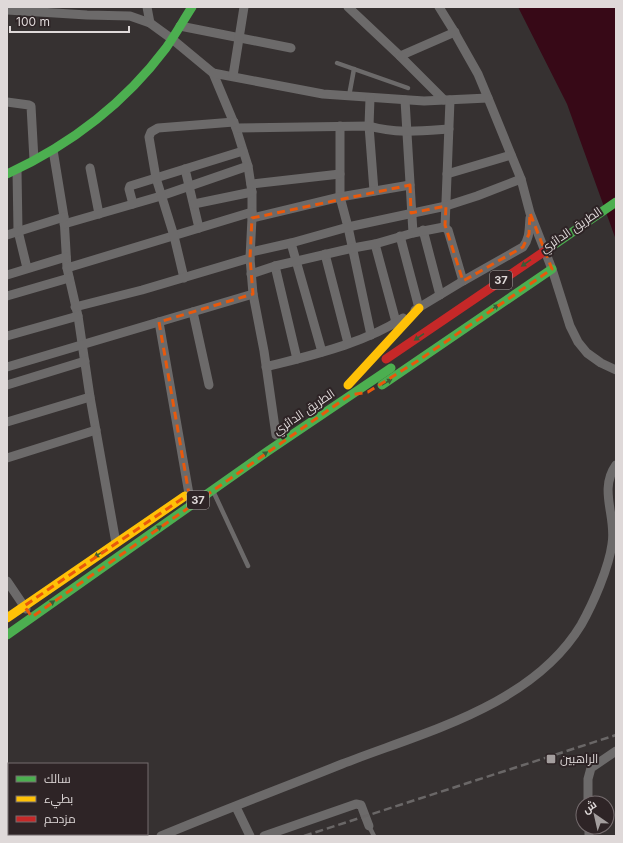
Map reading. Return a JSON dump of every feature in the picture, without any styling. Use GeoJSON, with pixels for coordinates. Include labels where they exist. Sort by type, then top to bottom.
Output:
{"type":"FeatureCollection","features":[{"type":"Feature","properties":{"kind":"main road"},"geometry":{"type":"LineString","coordinates":[[7,174],[53,150],[103,115],[153,64],[172,39],[192,7]]}},
{"type":"Feature","properties":{"kind":"main road","name":"الطريق الدائري"},"geometry":{"type":"LineString","coordinates":[[418,308],[344,387],[616,202]]}},
{"type":"Feature","properties":{"kind":"main road","name":"الطريق الدائري"},"geometry":{"type":"LineString","coordinates":[[526,275],[564,249]]}},
{"type":"Feature","properties":{"kind":"main road"},"geometry":{"type":"LineString","coordinates":[[350,395],[368,392],[393,378],[552,269]]}},
{"type":"Feature","properties":{"kind":"main road","name":"الطريق الدائري"},"geometry":{"type":"LineString","coordinates":[[7,635],[212,490],[394,366]]}},
{"type":"Feature","properties":{"kind":"main road","name":"37"},"geometry":{"type":"LineString","coordinates":[[7,618],[192,492]]}},
{"type":"Feature","properties":{"kind":"street"},"geometry":{"type":"LineString","coordinates":[[147,7],[150,23]]}},
{"type":"Feature","properties":{"kind":"street"},"geometry":{"type":"LineString","coordinates":[[234,76],[244,7]]}},
{"type":"Feature","properties":{"kind":"street"},"geometry":{"type":"LineString","coordinates":[[348,7],[447,100],[449,129],[445,227],[448,230],[463,281]]}},
{"type":"Feature","properties":{"kind":"street"},"geometry":{"type":"LineString","coordinates":[[439,7],[455,32],[478,74],[488,98],[520,179],[530,213],[552,269],[570,326],[578,342],[587,353],[601,363],[616,370]]}},
{"type":"Feature","properties":{"kind":"street"},"geometry":{"type":"LineString","coordinates":[[7,10],[137,17],[150,23],[172,39],[213,73],[234,125],[248,166],[251,188],[252,215],[250,255],[253,294],[276,434]]}},
{"type":"Feature","properties":{"kind":"street"},"geometry":{"type":"LineString","coordinates":[[180,26],[291,48]]}},
{"type":"Feature","properties":{"kind":"street"},"geometry":{"type":"LineString","coordinates":[[400,56],[455,32]]}},
{"type":"Feature","properties":{"kind":"street"},"geometry":{"type":"LineString","coordinates":[[213,73],[323,94],[424,101],[488,98]]}},
{"type":"Feature","properties":{"kind":"street"},"geometry":{"type":"LineString","coordinates":[[370,98],[369,126],[374,191]]}},
{"type":"Feature","properties":{"kind":"street"},"geometry":{"type":"LineString","coordinates":[[405,100],[413,233]]}},
{"type":"Feature","properties":{"kind":"street"},"geometry":{"type":"LineString","coordinates":[[7,102],[29,105],[31,107],[34,160]]}},
{"type":"Feature","properties":{"kind":"street"},"geometry":{"type":"LineString","coordinates":[[184,278],[174,236],[156,178],[149,137],[151,132],[155,129],[234,125],[369,126],[384,130],[407,132],[449,129]]}},
{"type":"Feature","properties":{"kind":"street"},"geometry":{"type":"LineString","coordinates":[[340,126],[340,197],[353,248],[370,335]]}},
{"type":"Feature","properties":{"kind":"street"},"geometry":{"type":"LineString","coordinates":[[53,150],[64,221],[67,268],[77,312],[90,397],[116,543]]}},
{"type":"Feature","properties":{"kind":"street"},"geometry":{"type":"LineString","coordinates":[[133,204],[129,189],[130,187],[243,151]]}},
{"type":"Feature","properties":{"kind":"street"},"geometry":{"type":"LineString","coordinates":[[447,174],[511,155]]}},
{"type":"Feature","properties":{"kind":"street"},"geometry":{"type":"LineString","coordinates":[[7,235],[18,231],[99,214],[161,196],[248,166]]}},
{"type":"Feature","properties":{"kind":"street"},"geometry":{"type":"LineString","coordinates":[[90,168],[99,214]]}},
{"type":"Feature","properties":{"kind":"street"},"geometry":{"type":"LineString","coordinates":[[185,169],[199,228]]}},
{"type":"Feature","properties":{"kind":"street"},"geometry":{"type":"LineString","coordinates":[[17,170],[18,231],[26,268]]}},
{"type":"Feature","properties":{"kind":"street"},"geometry":{"type":"LineString","coordinates":[[194,204],[251,188],[340,174]]}},
{"type":"Feature","properties":{"kind":"street"},"geometry":{"type":"LineString","coordinates":[[7,336],[250,255],[348,227],[446,206],[477,196],[520,179]]}},
{"type":"Feature","properties":{"kind":"street"},"geometry":{"type":"LineString","coordinates":[[67,268],[199,228],[252,215],[340,197],[410,185]]}},
{"type":"Feature","properties":{"kind":"street"},"geometry":{"type":"LineString","coordinates":[[266,367],[322,352],[348,343],[370,335],[396,322],[463,281],[523,247],[527,242],[529,234],[530,213]]}},
{"type":"Feature","properties":{"kind":"street"},"geometry":{"type":"LineString","coordinates":[[252,274],[275,266],[375,244],[424,230],[445,227]]}},
{"type":"Feature","properties":{"kind":"street"},"geometry":{"type":"LineString","coordinates":[[424,230],[440,295]]}},
{"type":"Feature","properties":{"kind":"street"},"geometry":{"type":"LineString","coordinates":[[400,236],[418,308]]}},
{"type":"Feature","properties":{"kind":"street"},"geometry":{"type":"LineString","coordinates":[[291,243],[322,352]]}},
{"type":"Feature","properties":{"kind":"street"},"geometry":{"type":"LineString","coordinates":[[375,244],[396,322]]}},
{"type":"Feature","properties":{"kind":"street"},"geometry":{"type":"LineString","coordinates":[[325,254],[348,343]]}},
{"type":"Feature","properties":{"kind":"street"},"geometry":{"type":"LineString","coordinates":[[7,275],[66,257]]}},
{"type":"Feature","properties":{"kind":"street"},"geometry":{"type":"LineString","coordinates":[[275,266],[297,359]]}},
{"type":"Feature","properties":{"kind":"street"},"geometry":{"type":"LineString","coordinates":[[7,296],[69,278]]}},
{"type":"Feature","properties":{"kind":"street"},"geometry":{"type":"LineString","coordinates":[[7,367],[253,294]]}},
{"type":"Feature","properties":{"kind":"street"},"geometry":{"type":"LineString","coordinates":[[193,312],[210,385]]}},
{"type":"Feature","properties":{"kind":"street"},"geometry":{"type":"LineString","coordinates":[[159,322],[192,492]]}},
{"type":"Feature","properties":{"kind":"street"},"geometry":{"type":"LineString","coordinates":[[7,385],[85,360]]}},
{"type":"Feature","properties":{"kind":"street"},"geometry":{"type":"LineString","coordinates":[[7,422],[90,397]]}},
{"type":"Feature","properties":{"kind":"street"},"geometry":{"type":"LineString","coordinates":[[7,458],[96,430]]}},
{"type":"Feature","properties":{"kind":"street"},"geometry":{"type":"LineString","coordinates":[[161,836],[461,719],[488,706],[514,690],[546,666],[572,639],[582,624],[601,582],[612,544],[613,534],[607,491],[609,478],[616,465]]}},
{"type":"Feature","properties":{"kind":"street"},"geometry":{"type":"LineString","coordinates":[[7,581],[32,617]]}},
{"type":"Feature","properties":{"kind":"street"},"geometry":{"type":"LineString","coordinates":[[588,795],[588,779],[591,768],[616,751]]}},
{"type":"Feature","properties":{"kind":"street"},"geometry":{"type":"LineString","coordinates":[[264,836],[356,804],[361,805],[370,826]]}},
{"type":"Feature","properties":{"kind":"street"},"geometry":{"type":"LineString","coordinates":[[236,807],[250,836]]}},
{"type":"Feature","properties":{"kind":"lane"},"geometry":{"type":"LineString","coordinates":[[337,63],[408,88]]}},
{"type":"Feature","properties":{"kind":"lane"},"geometry":{"type":"LineString","coordinates":[[349,96],[354,69]]}},
{"type":"Feature","properties":{"kind":"lane"},"geometry":{"type":"LineString","coordinates":[[212,490],[248,566]]}},
{"type":"Feature","properties":{"kind":"lane"},"geometry":{"type":"LineString","coordinates":[[370,826],[374,836]]}},
{"type":"Feature","properties":{"kind":"highlighted area"},"geometry":{"type":"Polygon","coordinates":[[[410,185],[411,213],[446,206],[445,225],[463,281],[523,247],[529,234],[530,213],[552,269],[419,360],[368,392],[350,395],[32,617],[24,606],[189,494],[159,322],[253,294],[250,258],[252,218],[410,185]]]}},
{"type":"Feature","properties":{"kind":"shaded area"},"geometry":{"type":"Polygon","coordinates":[[[518,7],[616,7],[616,240],[567,104],[518,7]]]}},
{"type":"Feature","properties":{"kind":"railway"},"geometry":{"type":"LineString","coordinates":[[304,836],[616,735]]}},
{"type":"Feature","properties":{"kind":"traffic: fast"},"geometry":{"type":"LineString","coordinates":[[7,174],[53,150],[74,136],[114,105],[150,68],[166,48],[192,7]]}},
{"type":"Feature","properties":{"kind":"traffic: fast"},"geometry":{"type":"LineString","coordinates":[[545,251],[616,202]]}},
{"type":"Feature","properties":{"kind":"traffic: fast"},"geometry":{"type":"LineString","coordinates":[[382,385],[552,269]]}},
{"type":"Feature","properties":{"kind":"traffic: fast"},"geometry":{"type":"LineString","coordinates":[[7,635],[268,451],[391,368]]}},
{"type":"Feature","properties":{"kind":"traffic: slow"},"geometry":{"type":"LineString","coordinates":[[348,385],[419,308]]}},
{"type":"Feature","properties":{"kind":"traffic: slow"},"geometry":{"type":"LineString","coordinates":[[7,618],[185,496]]}},
{"type":"Feature","properties":{"kind":"traffic: jam"},"geometry":{"type":"LineString","coordinates":[[386,359],[545,251]]}},
{"type":"Feature","properties":{"kind":"place","name":"الراهبين"},"geometry":{"type":"Point","coordinates":[551,759]}}]}
